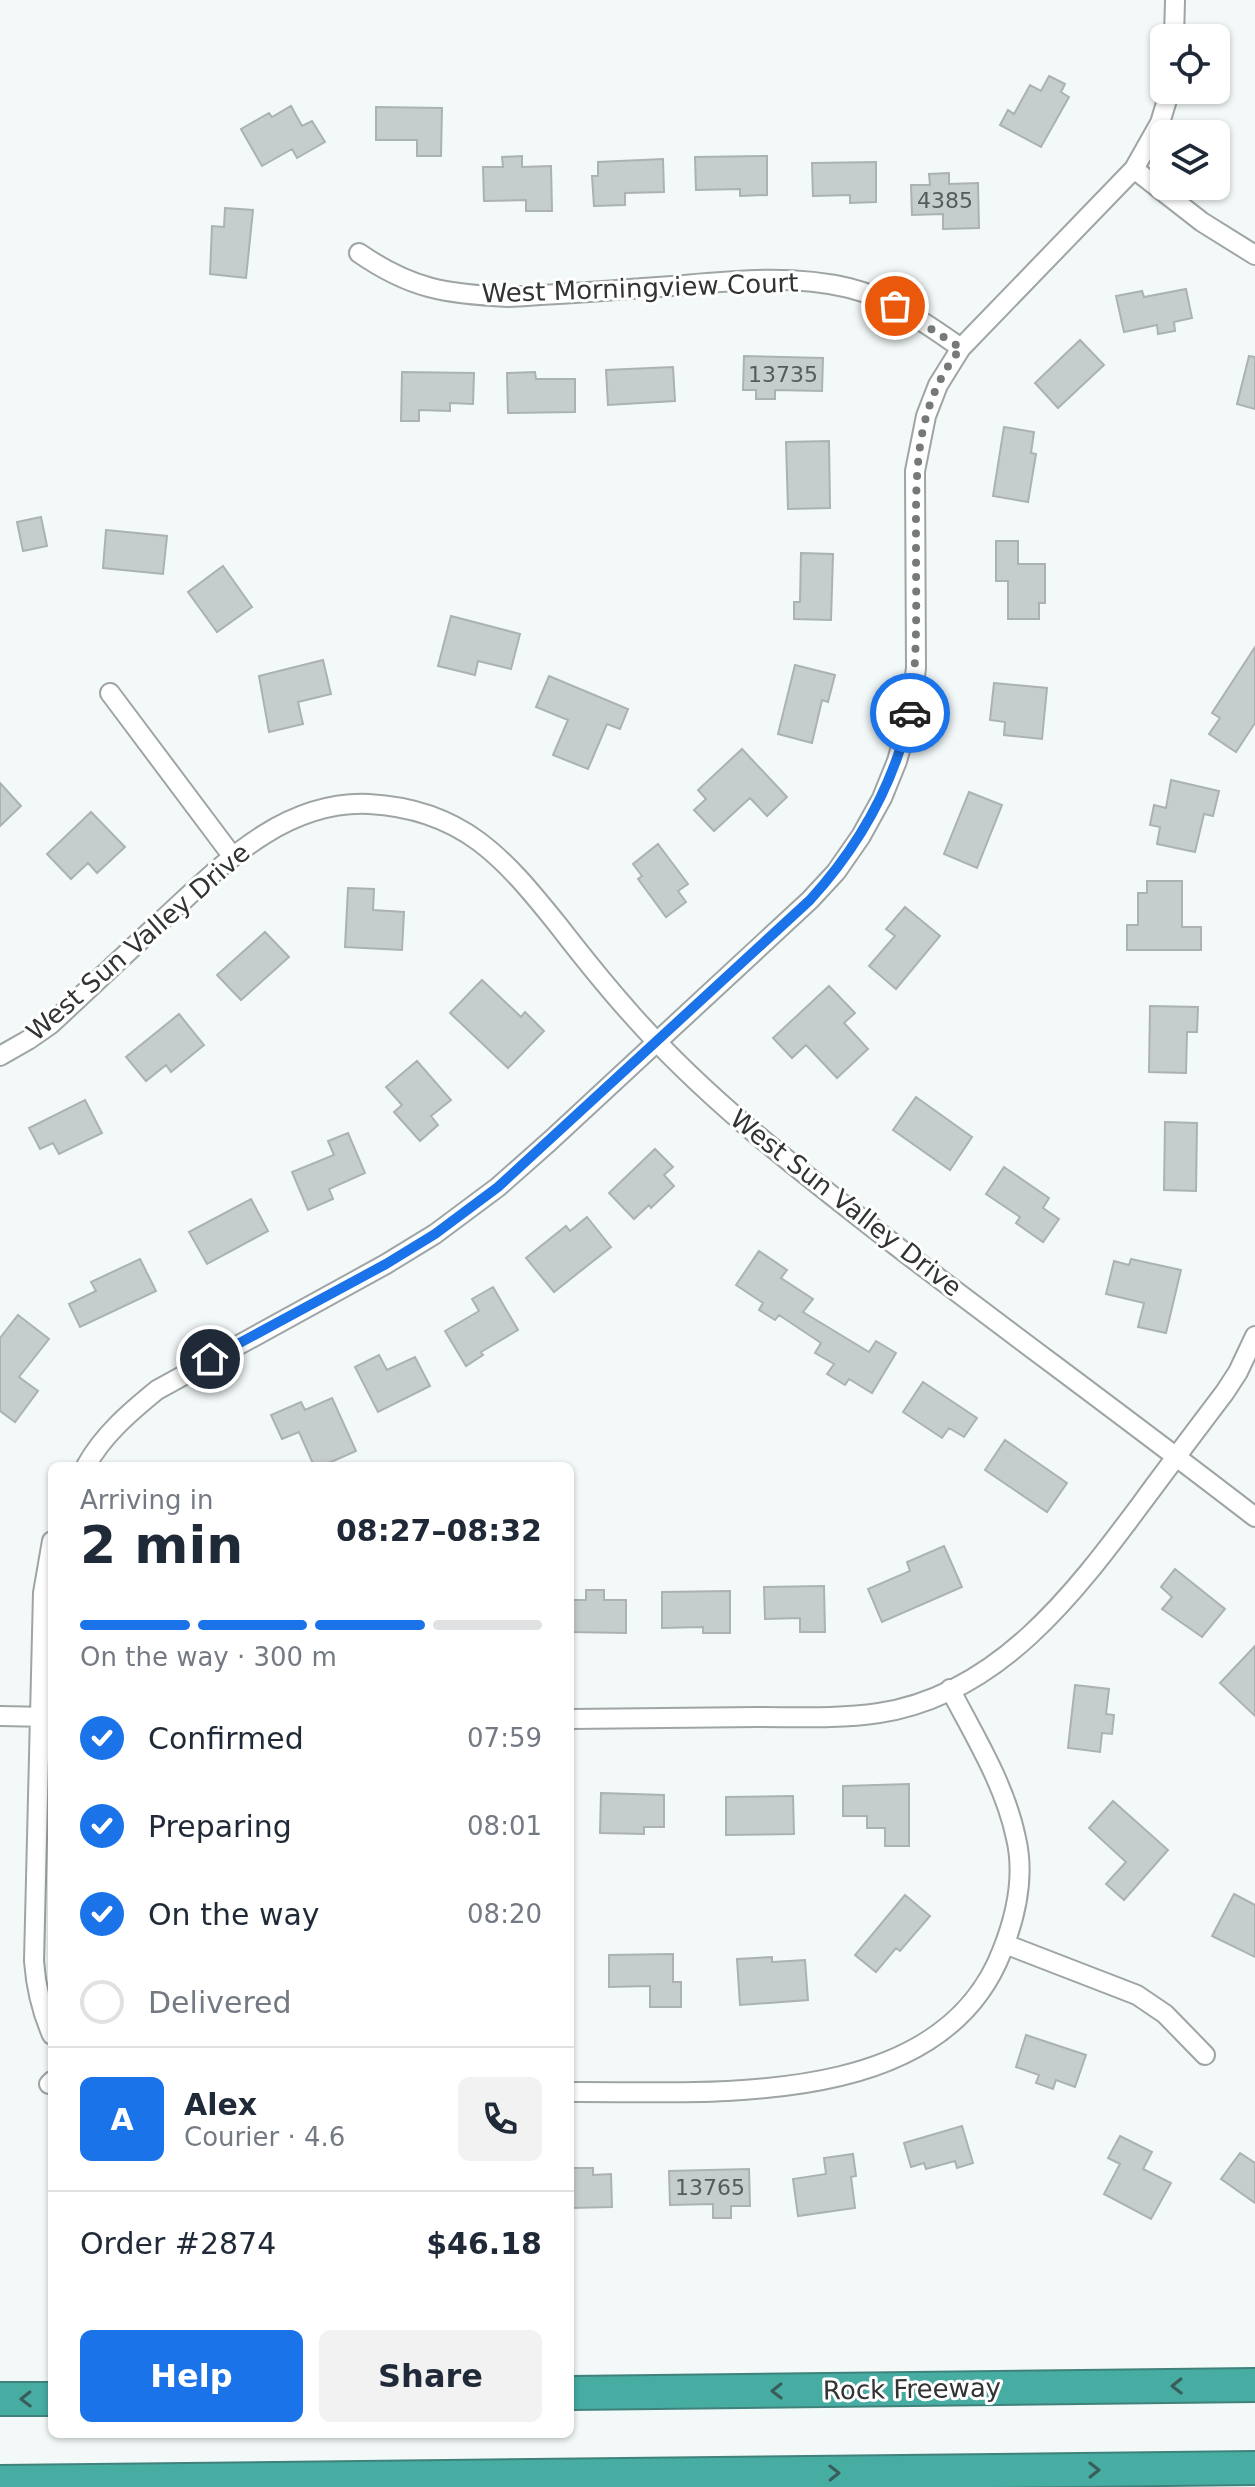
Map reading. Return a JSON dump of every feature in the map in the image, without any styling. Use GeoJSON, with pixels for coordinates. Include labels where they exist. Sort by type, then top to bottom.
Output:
{"type":"FeatureCollection","features":[{"type":"Feature","properties":{"kind":"highway","name":"Rock Freeway"},"geometry":{"type":"LineString","coordinates":[[574,2393],[1255,2385]]}},
{"type":"Feature","properties":{"kind":"highway"},"geometry":{"type":"LineString","coordinates":[[0,2399],[48,2399]]}},
{"type":"Feature","properties":{"kind":"highway"},"geometry":{"type":"LineString","coordinates":[[0,2482],[1255,2468]]}},
{"type":"Feature","properties":{"kind":"street"},"geometry":{"type":"LineString","coordinates":[[1174,24],[1175,0]]}},
{"type":"Feature","properties":{"kind":"street"},"geometry":{"type":"LineString","coordinates":[[88,1462],[125,1416],[157,1390],[386,1264],[435,1234],[498,1187],[810,900],[836,872],[882,798],[910,715],[916,668],[915,471],[919,442],[938,385],[961,348],[1134,169],[1160,123],[1166,104]]}},
{"type":"Feature","properties":{"kind":"street"},"geometry":{"type":"LineString","coordinates":[[1134,169],[1202,222],[1255,255]]}},
{"type":"Feature","properties":{"kind":"street","name":"West Morningview Court"},"geometry":{"type":"LineString","coordinates":[[359,253],[389,273],[419,286],[472,295],[553,295],[751,280],[802,280],[850,288],[873,296],[928,325],[961,348]]}},
{"type":"Feature","properties":{"kind":"street"},"geometry":{"type":"LineString","coordinates":[[110,693],[233,857]]}},
{"type":"Feature","properties":{"kind":"street","name":"West Sun Valley Drive"},"geometry":{"type":"LineString","coordinates":[[0,1056],[51,1024],[233,857],[274,828],[328,808],[370,804],[436,817],[489,847],[513,869],[598,976],[658,1041],[771,1149],[1255,1517]]}},
{"type":"Feature","properties":{"kind":"street"},"geometry":{"type":"LineString","coordinates":[[574,1719],[833,1717],[906,1707],[950,1689],[997,1662],[1046,1622],[1094,1567],[1238,1372],[1255,1336]]}},
{"type":"Feature","properties":{"kind":"street"},"geometry":{"type":"LineString","coordinates":[[48,1564],[43,1593],[46,1717],[34,1961],[36,1987],[48,2026]]}},
{"type":"Feature","properties":{"kind":"street"},"geometry":{"type":"LineString","coordinates":[[574,2092],[756,2091],[808,2084],[867,2069],[921,2045],[959,2016],[985,1985],[997,1964],[1014,1923],[1019,1883],[1017,1841],[1006,1802],[950,1689]]}},
{"type":"Feature","properties":{"kind":"street"},"geometry":{"type":"LineString","coordinates":[[0,1716],[46,1717]]}},
{"type":"Feature","properties":{"kind":"street"},"geometry":{"type":"LineString","coordinates":[[1005,1944],[1137,1995],[1165,2014],[1205,2055]]}},
{"type":"Feature","properties":{"kind":"building"},"geometry":{"type":"Polygon","coordinates":[[[1049,76],[1065,84],[1061,92],[1069,97],[1041,147],[1000,125],[1008,110],[1014,114],[1030,85],[1041,91],[1049,76]]]}},
{"type":"Feature","properties":{"kind":"building"},"geometry":{"type":"Polygon","coordinates":[[[291,106],[302,126],[312,121],[325,142],[297,158],[292,149],[262,166],[241,129],[269,113],[272,117],[291,106]]]}},
{"type":"Feature","properties":{"kind":"building"},"geometry":{"type":"Polygon","coordinates":[[[376,107],[442,108],[441,156],[417,156],[417,140],[376,140],[376,107]]]}},
{"type":"Feature","properties":{"kind":"building"},"geometry":{"type":"Polygon","coordinates":[[[522,156],[522,167],[551,166],[552,211],[526,211],[526,200],[484,201],[483,167],[503,167],[502,157],[522,156]]]}},
{"type":"Feature","properties":{"kind":"building"},"geometry":{"type":"Polygon","coordinates":[[[767,156],[767,195],[740,196],[740,189],[696,190],[695,157],[767,156]]]}},
{"type":"Feature","properties":{"kind":"building"},"geometry":{"type":"Polygon","coordinates":[[[663,159],[664,192],[625,193],[625,205],[594,206],[592,176],[598,176],[598,162],[663,159]]]}},
{"type":"Feature","properties":{"kind":"building"},"geometry":{"type":"Polygon","coordinates":[[[876,162],[876,202],[850,203],[850,195],[813,196],[812,163],[876,162]]]}},
{"type":"Feature","properties":{"kind":"building"},"geometry":{"type":"Polygon","coordinates":[[[949,173],[949,184],[978,183],[979,228],[943,229],[943,214],[912,215],[911,185],[930,185],[929,174],[949,173]]]}},
{"type":"Feature","properties":{"kind":"building"},"geometry":{"type":"Polygon","coordinates":[[[225,208],[253,210],[246,278],[210,274],[212,226],[224,227],[225,208]]]}},
{"type":"Feature","properties":{"kind":"building"},"geometry":{"type":"Polygon","coordinates":[[[1186,289],[1192,318],[1174,322],[1175,331],[1158,334],[1157,325],[1124,332],[1116,296],[1142,291],[1144,297],[1186,289]]]}},
{"type":"Feature","properties":{"kind":"building"},"geometry":{"type":"Polygon","coordinates":[[[1080,340],[1104,365],[1058,408],[1035,383],[1080,340]]]}},
{"type":"Feature","properties":{"kind":"building"},"geometry":{"type":"Polygon","coordinates":[[[744,356],[823,358],[822,391],[775,390],[775,399],[756,399],[756,390],[743,390],[744,356]]]}},
{"type":"Feature","properties":{"kind":"building"},"geometry":{"type":"Polygon","coordinates":[[[1249,356],[1255,357],[1255,409],[1237,404],[1249,356]]]}},
{"type":"Feature","properties":{"kind":"building"},"geometry":{"type":"Polygon","coordinates":[[[673,367],[675,401],[608,405],[606,370],[673,367]]]}},
{"type":"Feature","properties":{"kind":"building"},"geometry":{"type":"Polygon","coordinates":[[[402,372],[474,373],[473,404],[450,403],[450,411],[419,410],[419,421],[401,421],[402,372]]]}},
{"type":"Feature","properties":{"kind":"building"},"geometry":{"type":"Polygon","coordinates":[[[535,372],[536,379],[575,379],[575,412],[508,413],[507,373],[535,372]]]}},
{"type":"Feature","properties":{"kind":"building"},"geometry":{"type":"Polygon","coordinates":[[[1004,427],[1034,432],[1031,453],[1036,454],[1028,502],[993,496],[1004,427]]]}},
{"type":"Feature","properties":{"kind":"building"},"geometry":{"type":"Polygon","coordinates":[[[829,441],[830,508],[788,509],[786,442],[829,441]]]}},
{"type":"Feature","properties":{"kind":"building"},"geometry":{"type":"Polygon","coordinates":[[[41,517],[47,546],[23,551],[17,522],[41,517]]]}},
{"type":"Feature","properties":{"kind":"building"},"geometry":{"type":"Polygon","coordinates":[[[106,530],[167,536],[163,574],[103,568],[106,530]]]}},
{"type":"Feature","properties":{"kind":"building"},"geometry":{"type":"Polygon","coordinates":[[[996,541],[1018,541],[1018,564],[1045,564],[1045,603],[1039,603],[1039,619],[1008,619],[1008,581],[996,581],[996,541]]]}},
{"type":"Feature","properties":{"kind":"building"},"geometry":{"type":"Polygon","coordinates":[[[801,553],[833,554],[831,620],[794,619],[794,602],[800,602],[801,553]]]}},
{"type":"Feature","properties":{"kind":"building"},"geometry":{"type":"Polygon","coordinates":[[[223,566],[252,607],[217,632],[188,592],[223,566]]]}},
{"type":"Feature","properties":{"kind":"building"},"geometry":{"type":"Polygon","coordinates":[[[451,616],[520,634],[511,669],[478,661],[475,675],[438,666],[451,616]]]}},
{"type":"Feature","properties":{"kind":"building"},"geometry":{"type":"Polygon","coordinates":[[[1255,647],[1255,723],[1236,752],[1209,734],[1220,718],[1212,713],[1255,647]]]}},
{"type":"Feature","properties":{"kind":"building"},"geometry":{"type":"Polygon","coordinates":[[[323,660],[331,694],[298,702],[303,724],[269,732],[259,676],[323,660]]]}},
{"type":"Feature","properties":{"kind":"building"},"geometry":{"type":"Polygon","coordinates":[[[795,665],[835,675],[828,702],[822,700],[812,743],[778,734],[795,665]]]}},
{"type":"Feature","properties":{"kind":"building"},"geometry":{"type":"Polygon","coordinates":[[[549,676],[628,709],[620,729],[607,724],[588,769],[553,755],[568,720],[536,707],[549,676]]]}},
{"type":"Feature","properties":{"kind":"building"},"geometry":{"type":"Polygon","coordinates":[[[994,683],[1047,688],[1042,739],[1004,735],[1005,722],[990,720],[994,683]]]}},
{"type":"Feature","properties":{"kind":"building"},"geometry":{"type":"Polygon","coordinates":[[[742,749],[787,797],[767,816],[750,798],[714,831],[694,810],[706,799],[698,790],[742,749]]]}},
{"type":"Feature","properties":{"kind":"building"},"geometry":{"type":"Polygon","coordinates":[[[1171,780],[1219,791],[1213,816],[1204,814],[1195,852],[1157,844],[1160,827],[1150,825],[1154,805],[1166,808],[1171,780]]]}},
{"type":"Feature","properties":{"kind":"building"},"geometry":{"type":"Polygon","coordinates":[[[0,783],[21,806],[0,826],[0,783]]]}},
{"type":"Feature","properties":{"kind":"building"},"geometry":{"type":"Polygon","coordinates":[[[969,792],[1002,805],[977,868],[944,854],[969,792]]]}},
{"type":"Feature","properties":{"kind":"building"},"geometry":{"type":"Polygon","coordinates":[[[91,812],[125,847],[97,873],[88,863],[71,879],[47,854],[91,812]]]}},
{"type":"Feature","properties":{"kind":"building"},"geometry":{"type":"Polygon","coordinates":[[[658,844],[688,884],[678,891],[686,902],[666,917],[638,879],[642,876],[633,864],[658,844]]]}},
{"type":"Feature","properties":{"kind":"building"},"geometry":{"type":"Polygon","coordinates":[[[1147,881],[1182,881],[1182,927],[1201,927],[1201,950],[1127,950],[1127,925],[1138,925],[1138,893],[1147,893],[1147,881]]]}},
{"type":"Feature","properties":{"kind":"building"},"geometry":{"type":"Polygon","coordinates":[[[348,888],[374,889],[373,910],[404,912],[402,950],[345,947],[348,888]]]}},
{"type":"Feature","properties":{"kind":"building"},"geometry":{"type":"Polygon","coordinates":[[[905,907],[940,936],[896,989],[869,966],[895,936],[886,929],[905,907]]]}},
{"type":"Feature","properties":{"kind":"building"},"geometry":{"type":"Polygon","coordinates":[[[265,932],[289,957],[241,1000],[217,975],[265,932]]]}},
{"type":"Feature","properties":{"kind":"building"},"geometry":{"type":"Polygon","coordinates":[[[482,980],[521,1017],[525,1012],[544,1031],[508,1068],[450,1013],[482,980]]]}},
{"type":"Feature","properties":{"kind":"building"},"geometry":{"type":"Polygon","coordinates":[[[829,986],[855,1013],[844,1023],[868,1049],[837,1078],[806,1045],[792,1058],[773,1038],[829,986]]]}},
{"type":"Feature","properties":{"kind":"building"},"geometry":{"type":"Polygon","coordinates":[[[1150,1006],[1198,1007],[1197,1032],[1187,1032],[1186,1073],[1149,1072],[1150,1006]]]}},
{"type":"Feature","properties":{"kind":"building"},"geometry":{"type":"Polygon","coordinates":[[[179,1014],[204,1045],[171,1072],[166,1065],[146,1081],[126,1057],[179,1014]]]}},
{"type":"Feature","properties":{"kind":"building"},"geometry":{"type":"Polygon","coordinates":[[[417,1061],[451,1100],[431,1116],[438,1125],[420,1141],[394,1112],[402,1105],[386,1087],[417,1061]]]}},
{"type":"Feature","properties":{"kind":"building"},"geometry":{"type":"Polygon","coordinates":[[[916,1097],[972,1137],[950,1170],[893,1130],[916,1097]]]}},
{"type":"Feature","properties":{"kind":"building"},"geometry":{"type":"Polygon","coordinates":[[[85,1100],[102,1133],[59,1154],[53,1143],[40,1149],[29,1128],[85,1100]]]}},
{"type":"Feature","properties":{"kind":"building"},"geometry":{"type":"Polygon","coordinates":[[[1165,1122],[1197,1123],[1196,1191],[1164,1190],[1165,1122]]]}},
{"type":"Feature","properties":{"kind":"building"},"geometry":{"type":"Polygon","coordinates":[[[348,1133],[365,1173],[329,1189],[333,1199],[308,1210],[292,1172],[334,1155],[328,1141],[348,1133]]]}},
{"type":"Feature","properties":{"kind":"building"},"geometry":{"type":"Polygon","coordinates":[[[655,1149],[673,1167],[664,1175],[674,1186],[634,1219],[609,1193],[655,1149]]]}},
{"type":"Feature","properties":{"kind":"building"},"geometry":{"type":"Polygon","coordinates":[[[1004,1167],[1049,1198],[1043,1208],[1059,1219],[1043,1242],[1016,1223],[1020,1217],[986,1194],[1004,1167]]]}},
{"type":"Feature","properties":{"kind":"building"},"geometry":{"type":"Polygon","coordinates":[[[251,1199],[268,1231],[207,1264],[189,1232],[251,1199]]]}},
{"type":"Feature","properties":{"kind":"building"},"geometry":{"type":"Polygon","coordinates":[[[587,1217],[611,1247],[554,1292],[526,1258],[566,1226],[570,1231],[587,1217]]]}},
{"type":"Feature","properties":{"kind":"building"},"geometry":{"type":"Polygon","coordinates":[[[759,1251],[787,1270],[781,1278],[813,1299],[803,1312],[869,1352],[876,1341],[896,1353],[872,1393],[849,1379],[845,1385],[827,1374],[834,1364],[815,1353],[821,1343],[779,1315],[775,1320],[759,1310],[763,1303],[736,1285],[759,1251]]]}},
{"type":"Feature","properties":{"kind":"building"},"geometry":{"type":"Polygon","coordinates":[[[140,1259],[156,1291],[80,1327],[69,1304],[96,1291],[91,1282],[140,1259]]]}},
{"type":"Feature","properties":{"kind":"building"},"geometry":{"type":"Polygon","coordinates":[[[1131,1259],[1181,1270],[1166,1333],[1138,1327],[1144,1303],[1106,1294],[1114,1261],[1129,1265],[1131,1259]]]}},
{"type":"Feature","properties":{"kind":"building"},"geometry":{"type":"Polygon","coordinates":[[[493,1287],[518,1330],[481,1352],[483,1355],[466,1366],[445,1331],[479,1311],[472,1299],[493,1287]]]}},
{"type":"Feature","properties":{"kind":"building"},"geometry":{"type":"Polygon","coordinates":[[[18,1315],[49,1339],[19,1377],[38,1391],[15,1422],[0,1411],[0,1338],[18,1315]]]}},
{"type":"Feature","properties":{"kind":"building"},"geometry":{"type":"Polygon","coordinates":[[[379,1355],[387,1370],[415,1357],[430,1386],[378,1412],[355,1367],[379,1355]]]}},
{"type":"Feature","properties":{"kind":"building"},"geometry":{"type":"Polygon","coordinates":[[[923,1382],[977,1418],[964,1437],[949,1428],[942,1438],[903,1412],[923,1382]]]}},
{"type":"Feature","properties":{"kind":"building"},"geometry":{"type":"Polygon","coordinates":[[[332,1398],[356,1451],[331,1462],[312,1462],[299,1432],[282,1439],[271,1415],[301,1402],[305,1410],[332,1398]]]}},
{"type":"Feature","properties":{"kind":"building"},"geometry":{"type":"Polygon","coordinates":[[[1005,1440],[1067,1483],[1047,1512],[985,1470],[1005,1440]]]}},
{"type":"Feature","properties":{"kind":"building"},"geometry":{"type":"Polygon","coordinates":[[[944,1546],[962,1587],[882,1622],[868,1589],[910,1571],[907,1562],[944,1546]]]}},
{"type":"Feature","properties":{"kind":"building"},"geometry":{"type":"Polygon","coordinates":[[[1175,1569],[1225,1609],[1202,1637],[1162,1609],[1172,1597],[1161,1587],[1175,1569]]]}},
{"type":"Feature","properties":{"kind":"building"},"geometry":{"type":"Polygon","coordinates":[[[824,1586],[825,1632],[800,1632],[800,1618],[765,1619],[764,1587],[824,1586]]]}},
{"type":"Feature","properties":{"kind":"building"},"geometry":{"type":"Polygon","coordinates":[[[586,1590],[604,1590],[604,1600],[626,1600],[626,1633],[574,1632],[574,1600],[586,1600],[586,1590]]]}},
{"type":"Feature","properties":{"kind":"building"},"geometry":{"type":"Polygon","coordinates":[[[730,1591],[730,1633],[703,1633],[703,1627],[662,1628],[662,1592],[730,1591]]]}},
{"type":"Feature","properties":{"kind":"building"},"geometry":{"type":"Polygon","coordinates":[[[1255,1646],[1255,1716],[1220,1683],[1255,1646]]]}},
{"type":"Feature","properties":{"kind":"building"},"geometry":{"type":"Polygon","coordinates":[[[1075,1685],[1109,1689],[1106,1714],[1114,1715],[1112,1734],[1102,1733],[1100,1752],[1068,1748],[1075,1685]]]}},
{"type":"Feature","properties":{"kind":"building"},"geometry":{"type":"Polygon","coordinates":[[[909,1784],[909,1846],[885,1846],[885,1828],[867,1828],[867,1816],[843,1816],[843,1786],[909,1784]]]}},
{"type":"Feature","properties":{"kind":"building"},"geometry":{"type":"Polygon","coordinates":[[[601,1793],[664,1795],[664,1827],[644,1827],[644,1834],[600,1833],[601,1793]]]}},
{"type":"Feature","properties":{"kind":"building"},"geometry":{"type":"Polygon","coordinates":[[[793,1796],[794,1834],[726,1835],[726,1797],[793,1796]]]}},
{"type":"Feature","properties":{"kind":"building"},"geometry":{"type":"Polygon","coordinates":[[[1113,1801],[1168,1850],[1124,1900],[1106,1884],[1126,1862],[1089,1828],[1113,1801]]]}},
{"type":"Feature","properties":{"kind":"building"},"geometry":{"type":"Polygon","coordinates":[[[1234,1894],[1255,1905],[1255,1957],[1212,1936],[1234,1894]]]}},
{"type":"Feature","properties":{"kind":"building"},"geometry":{"type":"Polygon","coordinates":[[[905,1895],[930,1916],[900,1951],[896,1948],[876,1972],[855,1955],[905,1895]]]}},
{"type":"Feature","properties":{"kind":"building"},"geometry":{"type":"Polygon","coordinates":[[[673,1954],[673,1982],[681,1982],[681,2007],[650,2007],[650,1986],[609,1987],[609,1955],[673,1954]]]}},
{"type":"Feature","properties":{"kind":"building"},"geometry":{"type":"Polygon","coordinates":[[[772,1957],[772,1962],[805,1960],[808,2000],[740,2005],[737,1959],[772,1957]]]}},
{"type":"Feature","properties":{"kind":"building"},"geometry":{"type":"Polygon","coordinates":[[[1026,2035],[1086,2055],[1075,2087],[1056,2080],[1053,2089],[1036,2083],[1039,2075],[1016,2067],[1026,2035]]]}},
{"type":"Feature","properties":{"kind":"building"},"geometry":{"type":"Polygon","coordinates":[[[962,2126],[973,2163],[957,2168],[955,2161],[926,2169],[924,2163],[911,2167],[904,2143],[962,2126]]]}},
{"type":"Feature","properties":{"kind":"building"},"geometry":{"type":"Polygon","coordinates":[[[1120,2136],[1152,2152],[1143,2169],[1171,2183],[1151,2219],[1104,2194],[1120,2164],[1108,2158],[1120,2136]]]}},
{"type":"Feature","properties":{"kind":"building"},"geometry":{"type":"Polygon","coordinates":[[[1240,2153],[1255,2163],[1255,2203],[1221,2179],[1240,2153]]]}},
{"type":"Feature","properties":{"kind":"building"},"geometry":{"type":"Polygon","coordinates":[[[853,2154],[856,2176],[851,2177],[855,2208],[798,2216],[793,2179],[826,2174],[824,2158],[853,2154]]]}},
{"type":"Feature","properties":{"kind":"building"},"geometry":{"type":"Polygon","coordinates":[[[574,2168],[593,2168],[593,2175],[611,2174],[612,2207],[574,2208],[574,2168]]]}},
{"type":"Feature","properties":{"kind":"building"},"geometry":{"type":"Polygon","coordinates":[[[749,2169],[750,2206],[731,2206],[731,2218],[713,2218],[713,2204],[670,2205],[669,2171],[749,2169]]]}},
{"type":"Feature","properties":{"kind":"way so far"},"geometry":{"type":"LineString","coordinates":[[895,306],[961,348],[938,385],[919,442],[915,471],[916,668],[910,713]]}},
{"type":"Feature","properties":{"kind":"route"},"geometry":{"type":"LineString","coordinates":[[210,1359],[386,1264],[435,1234],[498,1187],[550,1141],[810,900],[836,872],[882,798],[897,761],[910,713]]}}]}
